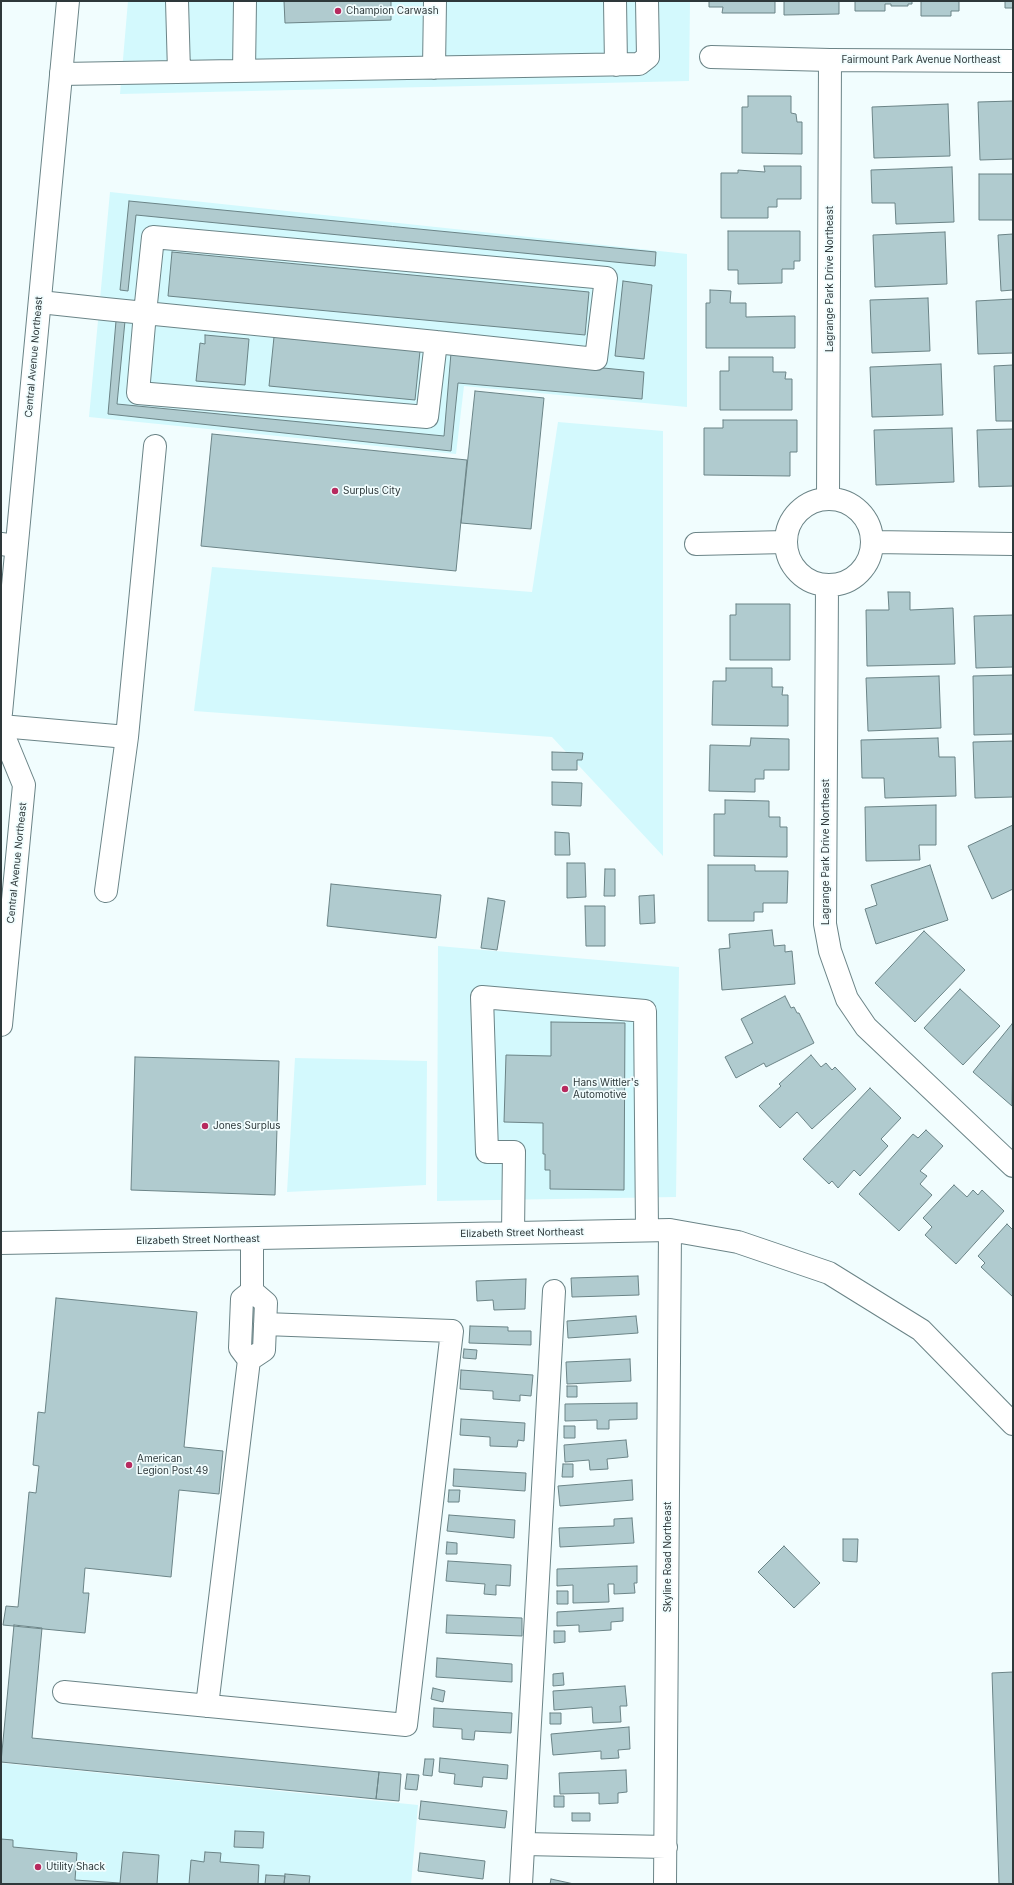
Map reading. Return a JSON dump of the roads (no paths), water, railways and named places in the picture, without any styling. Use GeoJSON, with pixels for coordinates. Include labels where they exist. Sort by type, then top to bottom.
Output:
{"type":"FeatureCollection","features":[{"type":"Feature","properties":{"kind":"street","name":"Central Avenue Northeast"},"geometry":{"type":"LineString","coordinates":[[1,713],[9,545],[40,302],[68,1]]}},
{"type":"Feature","properties":{"kind":"street"},"geometry":{"type":"LineString","coordinates":[[177,1],[179,72]]}},
{"type":"Feature","properties":{"kind":"street"},"geometry":{"type":"LineString","coordinates":[[244,71],[245,1]]}},
{"type":"Feature","properties":{"kind":"street"},"geometry":{"type":"LineString","coordinates":[[434,68],[435,1]]}},
{"type":"Feature","properties":{"kind":"street"},"geometry":{"type":"LineString","coordinates":[[615,1],[616,65]]}},
{"type":"Feature","properties":{"kind":"street"},"geometry":{"type":"LineString","coordinates":[[61,74],[639,64],[648,57],[647,1]]}},
{"type":"Feature","properties":{"kind":"street","name":"Fairmount Park Avenue Northeast"},"geometry":{"type":"LineString","coordinates":[[711,56],[830,60],[1013,61]]}},
{"type":"Feature","properties":{"kind":"street","name":"Lagrange Park Drive Northeast"},"geometry":{"type":"LineString","coordinates":[[828,498],[830,60]]}},
{"type":"Feature","properties":{"kind":"street"},"geometry":{"type":"LineString","coordinates":[[40,302],[146,313],[436,342],[596,359],[606,278],[153,237],[146,313],[138,393],[427,417],[436,342]]}},
{"type":"Feature","properties":{"kind":"street"},"geometry":{"type":"LineString","coordinates":[[106,891],[128,737],[155,446]]}},
{"type":"Feature","properties":{"kind":"street"},"geometry":{"type":"LineString","coordinates":[[828,498],[842,500],[854,507],[864,516],[870,528],[873,542],[870,556],[864,568],[854,578],[842,584],[827,586],[813,584],[801,576],[791,564],[785,550],[786,535],[791,521],[800,509],[814,501],[828,498]]}},
{"type":"Feature","properties":{"kind":"street"},"geometry":{"type":"LineString","coordinates":[[696,544],[786,542]]}},
{"type":"Feature","properties":{"kind":"street"},"geometry":{"type":"LineString","coordinates":[[873,542],[1013,544]]}},
{"type":"Feature","properties":{"kind":"street","name":"Lagrange Park Drive Northeast"},"geometry":{"type":"LineString","coordinates":[[827,586],[825,924],[830,951],[847,1000],[866,1027],[1013,1166]]}},
{"type":"Feature","properties":{"kind":"street","name":"Central Avenue Northeast"},"geometry":{"type":"LineString","coordinates":[[1,728],[24,784],[1,1026]]}},
{"type":"Feature","properties":{"kind":"street"},"geometry":{"type":"LineString","coordinates":[[1,728],[128,737]]}},
{"type":"Feature","properties":{"kind":"street"},"geometry":{"type":"LineString","coordinates":[[513,1233],[514,1152],[487,1152],[482,998],[645,1011],[647,1230]]}},
{"type":"Feature","properties":{"kind":"street","name":"Elizabeth Street Northeast"},"geometry":{"type":"LineString","coordinates":[[1,1243],[647,1230],[670,1230],[738,1242],[829,1273],[922,1330],[992,1400],[1013,1424]]}},
{"type":"Feature","properties":{"kind":"street","name":"Skyline Road Northeast"},"geometry":{"type":"LineString","coordinates":[[665,1884],[670,1230]]}},
{"type":"Feature","properties":{"kind":"street"},"geometry":{"type":"LineString","coordinates":[[249,1360],[264,1350],[266,1304],[252,1291],[252,1238]]}},
{"type":"Feature","properties":{"kind":"street"},"geometry":{"type":"LineString","coordinates":[[207,1706],[249,1360],[240,1348],[242,1299],[252,1291]]}},
{"type":"Feature","properties":{"kind":"street"},"geometry":{"type":"LineString","coordinates":[[521,1884],[539,1525],[554,1291]]}},
{"type":"Feature","properties":{"kind":"street"},"geometry":{"type":"LineString","coordinates":[[64,1692],[406,1725],[452,1331],[265,1324]]}},
{"type":"Feature","properties":{"kind":"street"},"geometry":{"type":"LineString","coordinates":[[524,1844],[666,1847]]}},
{"type":"Feature","properties":{"kind":"place","name":"Champion Carwash"},"geometry":{"type":"Point","coordinates":[338,11]}},
{"type":"Feature","properties":{"kind":"place","name":"Surplus City"},"geometry":{"type":"Point","coordinates":[335,491]}},
{"type":"Feature","properties":{"kind":"place","name":"Hans Wittler's Automotive"},"geometry":{"type":"Point","coordinates":[565,1089]}},
{"type":"Feature","properties":{"kind":"place","name":"Jones Surplus"},"geometry":{"type":"Point","coordinates":[205,1126]}},
{"type":"Feature","properties":{"kind":"place","name":"American Legion Post 49"},"geometry":{"type":"Point","coordinates":[129,1465]}},
{"type":"Feature","properties":{"kind":"place","name":"Utility Shack"},"geometry":{"type":"Point","coordinates":[38,1867]}}]}
